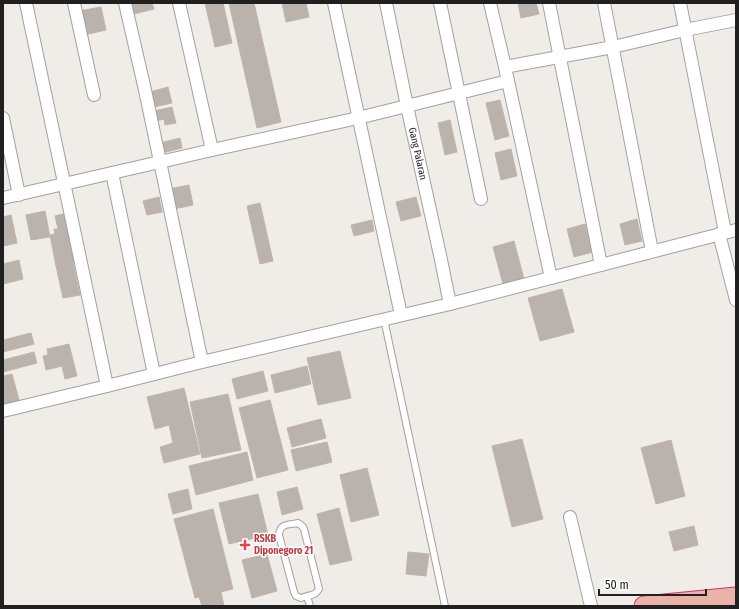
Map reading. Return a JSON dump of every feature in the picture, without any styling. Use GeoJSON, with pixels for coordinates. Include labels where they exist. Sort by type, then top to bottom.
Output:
{"type":"FeatureCollection","features":[{"type":"Feature","properties":{"kind":"highway"},"geometry":{"type":"LineString","coordinates":[[644,606],[736,597]]}},
{"type":"Feature","properties":{"kind":"street"},"geometry":{"type":"LineString","coordinates":[[26,3],[107,386]]}},
{"type":"Feature","properties":{"kind":"street"},"geometry":{"type":"LineString","coordinates":[[74,3],[94,94]]}},
{"type":"Feature","properties":{"kind":"street"},"geometry":{"type":"LineString","coordinates":[[125,3],[145,90],[202,362]]}},
{"type":"Feature","properties":{"kind":"street"},"geometry":{"type":"LineString","coordinates":[[179,3],[212,150]]}},
{"type":"Feature","properties":{"kind":"street"},"geometry":{"type":"LineString","coordinates":[[334,3],[401,315]]}},
{"type":"Feature","properties":{"kind":"street","name":"Gang Palaran"},"geometry":{"type":"LineString","coordinates":[[386,3],[450,304]]}},
{"type":"Feature","properties":{"kind":"street"},"geometry":{"type":"LineString","coordinates":[[440,3],[481,199]]}},
{"type":"Feature","properties":{"kind":"street"},"geometry":{"type":"LineString","coordinates":[[490,3],[551,278]]}},
{"type":"Feature","properties":{"kind":"street"},"geometry":{"type":"LineString","coordinates":[[549,3],[602,265]]}},
{"type":"Feature","properties":{"kind":"street"},"geometry":{"type":"LineString","coordinates":[[604,3],[652,251]]}},
{"type":"Feature","properties":{"kind":"street"},"geometry":{"type":"LineString","coordinates":[[680,3],[727,232],[736,300]]}},
{"type":"Feature","properties":{"kind":"street"},"geometry":{"type":"LineString","coordinates":[[504,67],[613,47],[736,20]]}},
{"type":"Feature","properties":{"kind":"street"},"geometry":{"type":"LineString","coordinates":[[3,198],[358,118],[508,82]]}},
{"type":"Feature","properties":{"kind":"street"},"geometry":{"type":"LineString","coordinates":[[3,118],[19,195]]}},
{"type":"Feature","properties":{"kind":"street"},"geometry":{"type":"LineString","coordinates":[[112,173],[154,374]]}},
{"type":"Feature","properties":{"kind":"street"},"geometry":{"type":"LineString","coordinates":[[3,412],[202,362],[450,304],[727,232]]}},
{"type":"Feature","properties":{"kind":"street"},"geometry":{"type":"LineString","coordinates":[[570,517],[591,606]]}},
{"type":"Feature","properties":{"kind":"lane"},"geometry":{"type":"LineString","coordinates":[[384,319],[445,606]]}},
{"type":"Feature","properties":{"kind":"lane"},"geometry":{"type":"LineString","coordinates":[[298,522],[304,529],[320,589],[318,593],[307,596],[301,598],[296,596],[294,592],[279,535],[279,529],[283,526],[298,522]]}},
{"type":"Feature","properties":{"kind":"lane"},"geometry":{"type":"LineString","coordinates":[[307,596],[310,606]]}},
{"type":"Feature","properties":{"kind":"building"},"geometry":{"type":"Polygon","coordinates":[[[131,3],[152,3],[154,9],[134,14],[131,3]]]}},
{"type":"Feature","properties":{"kind":"building"},"geometry":{"type":"Polygon","coordinates":[[[205,3],[223,3],[232,43],[215,47],[205,3]]]}},
{"type":"Feature","properties":{"kind":"building"},"geometry":{"type":"Polygon","coordinates":[[[229,3],[254,3],[281,122],[257,128],[229,3]]]}},
{"type":"Feature","properties":{"kind":"building"},"geometry":{"type":"Polygon","coordinates":[[[282,3],[306,3],[309,17],[286,22],[282,3]]]}},
{"type":"Feature","properties":{"kind":"building"},"geometry":{"type":"Polygon","coordinates":[[[518,3],[536,3],[539,14],[521,18],[518,3]]]}},
{"type":"Feature","properties":{"kind":"building"},"geometry":{"type":"Polygon","coordinates":[[[101,7],[106,30],[84,35],[79,11],[101,7]]]}},
{"type":"Feature","properties":{"kind":"building"},"geometry":{"type":"Polygon","coordinates":[[[168,87],[172,103],[154,107],[150,92],[168,87]]]}},
{"type":"Feature","properties":{"kind":"building"},"geometry":{"type":"Polygon","coordinates":[[[500,100],[509,136],[495,140],[486,103],[500,100]]]}},
{"type":"Feature","properties":{"kind":"building"},"geometry":{"type":"Polygon","coordinates":[[[172,107],[176,123],[165,125],[164,119],[156,121],[154,111],[172,107]]]}},
{"type":"Feature","properties":{"kind":"building"},"geometry":{"type":"Polygon","coordinates":[[[450,120],[457,152],[445,155],[438,123],[450,120]]]}},
{"type":"Feature","properties":{"kind":"building"},"geometry":{"type":"Polygon","coordinates":[[[180,138],[182,148],[162,153],[160,143],[180,138]]]}},
{"type":"Feature","properties":{"kind":"building"},"geometry":{"type":"Polygon","coordinates":[[[511,149],[517,176],[501,180],[495,153],[511,149]]]}},
{"type":"Feature","properties":{"kind":"building"},"geometry":{"type":"Polygon","coordinates":[[[189,185],[193,205],[174,209],[169,189],[189,185]]]}},
{"type":"Feature","properties":{"kind":"building"},"geometry":{"type":"Polygon","coordinates":[[[159,197],[162,212],[147,215],[143,201],[159,197]]]}},
{"type":"Feature","properties":{"kind":"building"},"geometry":{"type":"Polygon","coordinates":[[[416,197],[421,216],[401,221],[396,202],[416,197]]]}},
{"type":"Feature","properties":{"kind":"building"},"geometry":{"type":"Polygon","coordinates":[[[260,203],[273,261],[260,264],[247,206],[260,203]]]}},
{"type":"Feature","properties":{"kind":"building"},"geometry":{"type":"Polygon","coordinates":[[[45,211],[50,237],[31,240],[26,215],[45,211]]]}},
{"type":"Feature","properties":{"kind":"building"},"geometry":{"type":"Polygon","coordinates":[[[67,213],[77,262],[56,266],[50,235],[55,234],[54,229],[58,229],[55,216],[67,213]]]}},
{"type":"Feature","properties":{"kind":"building"},"geometry":{"type":"Polygon","coordinates":[[[11,215],[17,243],[3,246],[3,217],[11,215]]]}},
{"type":"Feature","properties":{"kind":"building"},"geometry":{"type":"Polygon","coordinates":[[[637,219],[642,241],[625,245],[620,224],[637,219]]]}},
{"type":"Feature","properties":{"kind":"building"},"geometry":{"type":"Polygon","coordinates":[[[372,220],[374,231],[354,236],[351,225],[372,220]]]}},
{"type":"Feature","properties":{"kind":"building"},"geometry":{"type":"Polygon","coordinates":[[[585,224],[593,252],[574,257],[567,229],[585,224]]]}},
{"type":"Feature","properties":{"kind":"building"},"geometry":{"type":"Polygon","coordinates":[[[514,241],[524,279],[503,284],[493,247],[514,241]]]}},
{"type":"Feature","properties":{"kind":"building"},"geometry":{"type":"Polygon","coordinates":[[[19,260],[23,279],[3,284],[3,264],[19,260]]]}},
{"type":"Feature","properties":{"kind":"building"},"geometry":{"type":"Polygon","coordinates":[[[73,263],[80,295],[63,298],[56,266],[73,263]]]}},
{"type":"Feature","properties":{"kind":"building"},"geometry":{"type":"Polygon","coordinates":[[[562,289],[574,332],[540,341],[528,298],[562,289]]]}},
{"type":"Feature","properties":{"kind":"building"},"geometry":{"type":"Polygon","coordinates":[[[31,333],[34,344],[3,352],[3,340],[31,333]]]}},
{"type":"Feature","properties":{"kind":"building"},"geometry":{"type":"Polygon","coordinates":[[[69,344],[77,376],[65,379],[62,366],[46,370],[43,356],[48,355],[47,349],[69,344]]]}},
{"type":"Feature","properties":{"kind":"building"},"geometry":{"type":"Polygon","coordinates":[[[340,351],[351,398],[318,405],[307,358],[340,351]]]}},
{"type":"Feature","properties":{"kind":"building"},"geometry":{"type":"Polygon","coordinates":[[[34,352],[37,363],[3,372],[3,360],[34,352]]]}},
{"type":"Feature","properties":{"kind":"building"},"geometry":{"type":"Polygon","coordinates":[[[307,366],[311,384],[275,393],[271,375],[307,366]]]}},
{"type":"Feature","properties":{"kind":"building"},"geometry":{"type":"Polygon","coordinates":[[[263,371],[268,391],[237,399],[232,379],[263,371]]]}},
{"type":"Feature","properties":{"kind":"building"},"geometry":{"type":"Polygon","coordinates":[[[12,374],[20,404],[3,408],[3,376],[12,374]]]}},
{"type":"Feature","properties":{"kind":"building"},"geometry":{"type":"Polygon","coordinates":[[[184,388],[200,454],[164,463],[160,447],[173,443],[169,425],[155,429],[147,397],[184,388]]]}},
{"type":"Feature","properties":{"kind":"building"},"geometry":{"type":"Polygon","coordinates":[[[228,394],[241,450],[202,458],[190,402],[228,394]]]}},
{"type":"Feature","properties":{"kind":"building"},"geometry":{"type":"Polygon","coordinates":[[[270,400],[288,470],[257,478],[239,408],[270,400]]]}},
{"type":"Feature","properties":{"kind":"building"},"geometry":{"type":"Polygon","coordinates":[[[321,419],[326,438],[292,447],[287,428],[321,419]]]}},
{"type":"Feature","properties":{"kind":"building"},"geometry":{"type":"Polygon","coordinates":[[[522,439],[543,519],[512,527],[492,446],[522,439]]]}},
{"type":"Feature","properties":{"kind":"building"},"geometry":{"type":"Polygon","coordinates":[[[671,440],[685,496],[656,504],[641,448],[671,440]]]}},
{"type":"Feature","properties":{"kind":"building"},"geometry":{"type":"Polygon","coordinates":[[[327,442],[332,462],[296,471],[291,450],[327,442]]]}},
{"type":"Feature","properties":{"kind":"building"},"geometry":{"type":"Polygon","coordinates":[[[247,452],[253,480],[196,495],[189,466],[247,452]]]}},
{"type":"Feature","properties":{"kind":"building"},"geometry":{"type":"Polygon","coordinates":[[[367,468],[379,515],[351,522],[340,475],[367,468]]]}},
{"type":"Feature","properties":{"kind":"building"},"geometry":{"type":"Polygon","coordinates":[[[297,487],[303,509],[282,515],[277,492],[297,487]]]}},
{"type":"Feature","properties":{"kind":"building"},"geometry":{"type":"Polygon","coordinates":[[[188,489],[192,509],[173,514],[168,494],[188,489]]]}},
{"type":"Feature","properties":{"kind":"building"},"geometry":{"type":"Polygon","coordinates":[[[258,494],[268,535],[229,544],[219,503],[258,494]]]}},
{"type":"Feature","properties":{"kind":"building"},"geometry":{"type":"Polygon","coordinates":[[[339,508],[352,560],[330,565],[317,514],[339,508]]]}},
{"type":"Feature","properties":{"kind":"building"},"geometry":{"type":"Polygon","coordinates":[[[213,509],[233,589],[221,592],[224,606],[202,606],[199,597],[195,598],[174,519],[213,509]]]}},
{"type":"Feature","properties":{"kind":"building"},"geometry":{"type":"Polygon","coordinates":[[[694,526],[698,545],[674,551],[669,532],[694,526]]]}},
{"type":"Feature","properties":{"kind":"building"},"geometry":{"type":"Polygon","coordinates":[[[408,552],[429,554],[426,576],[406,574],[408,552]]]}},
{"type":"Feature","properties":{"kind":"building"},"geometry":{"type":"Polygon","coordinates":[[[267,554],[277,591],[252,598],[242,560],[267,554]]]}},
{"type":"Feature","properties":{"kind":"place","name":"RSKB Diponegoro 21"},"geometry":{"type":"Point","coordinates":[245,545]}}]}
